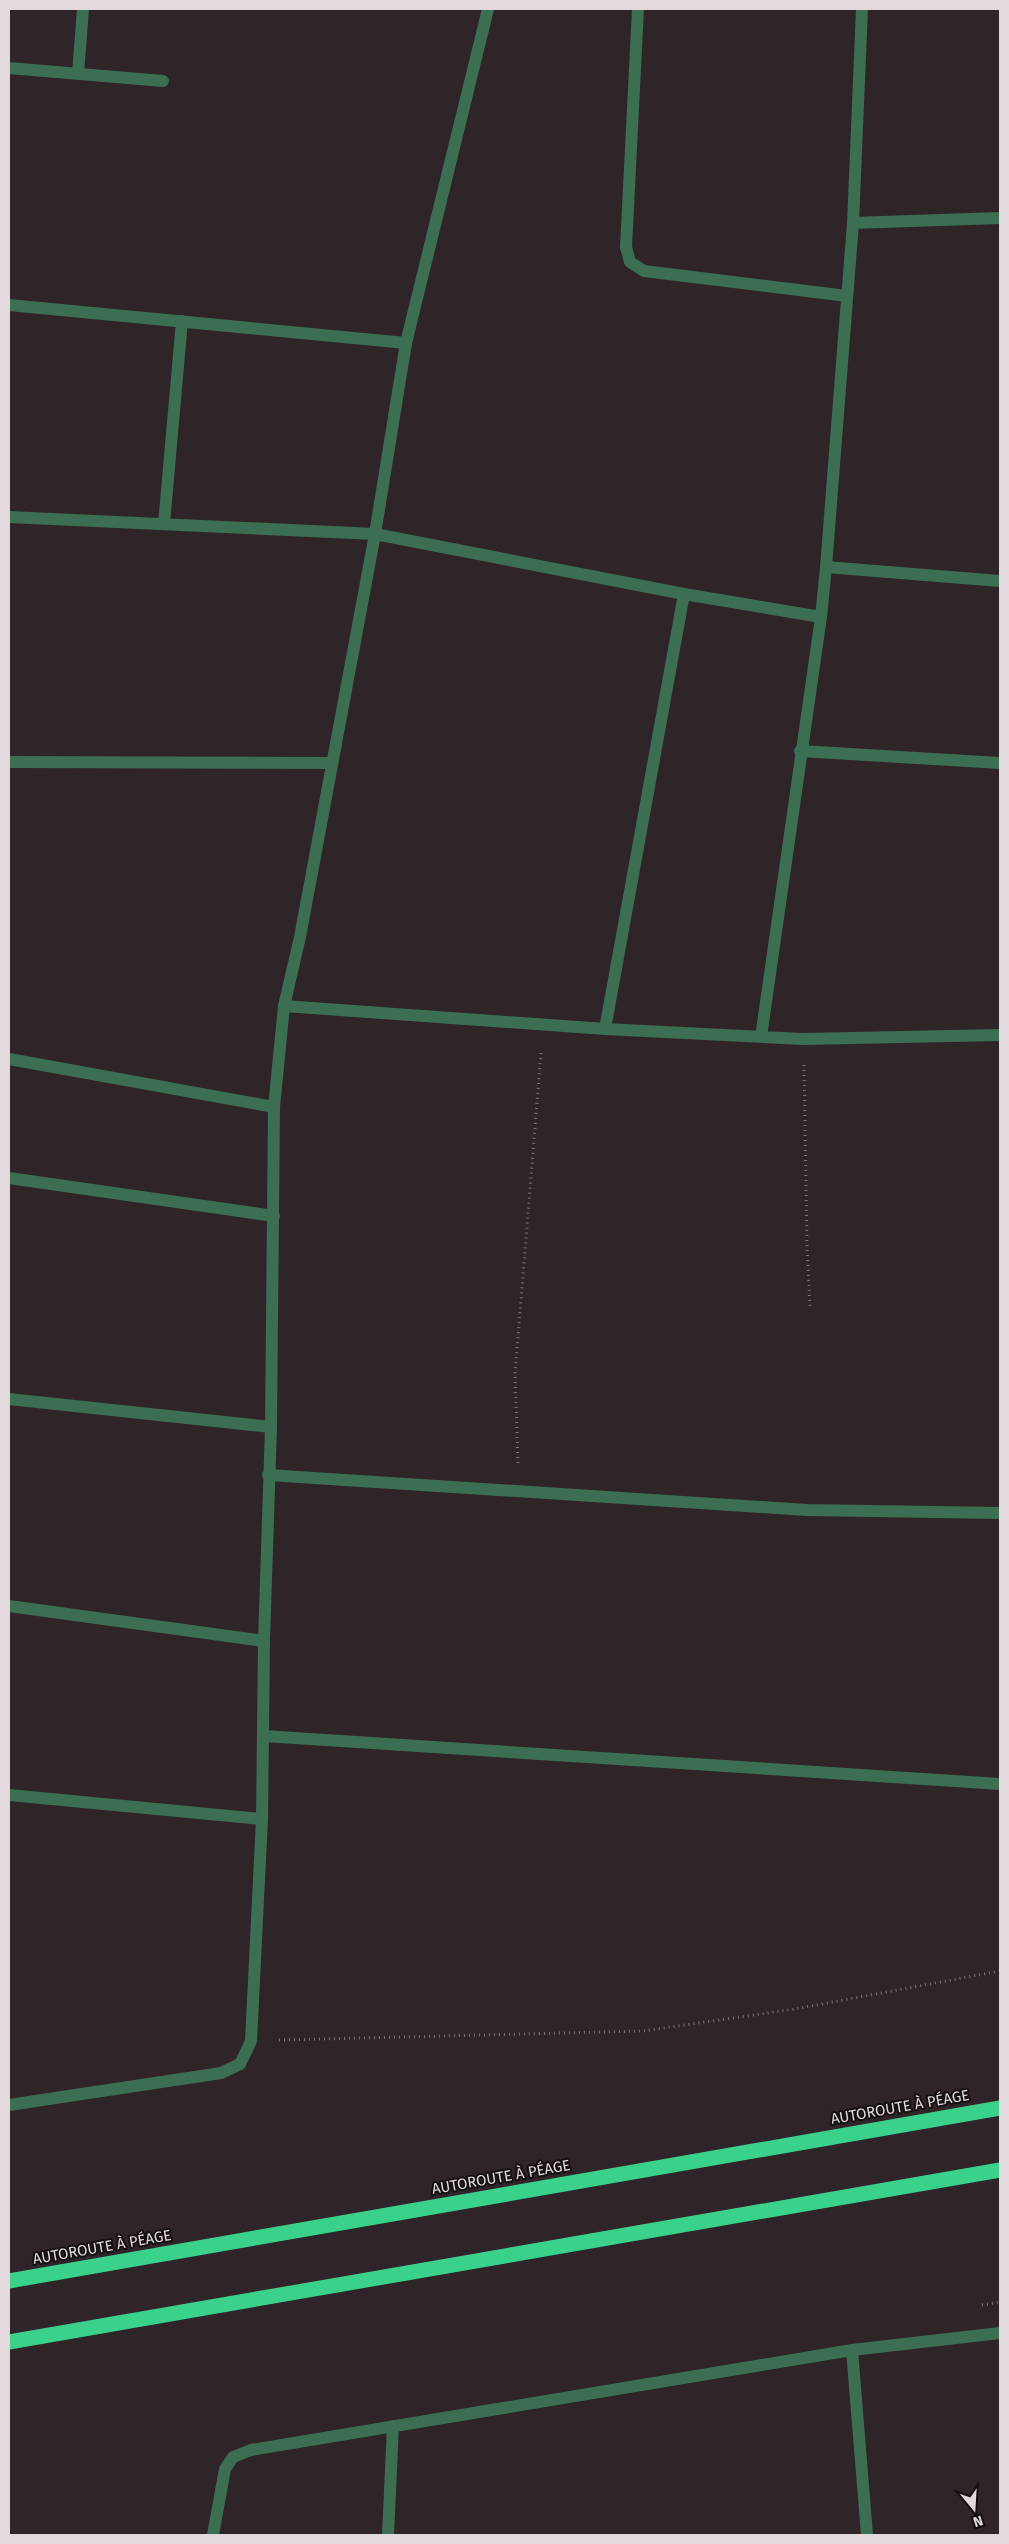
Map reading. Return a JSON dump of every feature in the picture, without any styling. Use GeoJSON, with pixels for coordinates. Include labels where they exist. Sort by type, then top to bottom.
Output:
{"type":"FeatureCollection","features":[{"type":"Feature","properties":{"kind":"highway","name":"AUTOROUTE À PÉAGE"},"geometry":{"type":"LineString","coordinates":[[9,2281],[1000,2108]]}},
{"type":"Feature","properties":{"kind":"highway"},"geometry":{"type":"LineString","coordinates":[[9,2342],[1000,2170]]}},
{"type":"Feature","properties":{"kind":"street"},"geometry":{"type":"LineString","coordinates":[[78,74],[84,9]]}},
{"type":"Feature","properties":{"kind":"street"},"geometry":{"type":"LineString","coordinates":[[9,2105],[222,2073],[240,2064],[251,2041],[262,1820],[264,1641],[271,1427],[274,1106],[284,1006],[300,937],[375,534],[406,343],[488,9]]}},
{"type":"Feature","properties":{"kind":"street"},"geometry":{"type":"LineString","coordinates":[[638,9],[626,247],[630,262],[644,271],[847,296]]}},
{"type":"Feature","properties":{"kind":"street"},"geometry":{"type":"LineString","coordinates":[[761,1037],[800,751],[821,617],[826,567],[853,223],[862,9]]}},
{"type":"Feature","properties":{"kind":"street"},"geometry":{"type":"LineString","coordinates":[[9,68],[163,81]]}},
{"type":"Feature","properties":{"kind":"street"},"geometry":{"type":"LineString","coordinates":[[853,223],[1000,218]]}},
{"type":"Feature","properties":{"kind":"street"},"geometry":{"type":"LineString","coordinates":[[9,305],[406,343]]}},
{"type":"Feature","properties":{"kind":"street"},"geometry":{"type":"LineString","coordinates":[[164,524],[182,321]]}},
{"type":"Feature","properties":{"kind":"street"},"geometry":{"type":"LineString","coordinates":[[9,517],[375,534],[684,594],[821,617]]}},
{"type":"Feature","properties":{"kind":"street"},"geometry":{"type":"LineString","coordinates":[[826,567],[1000,581]]}},
{"type":"Feature","properties":{"kind":"street"},"geometry":{"type":"LineString","coordinates":[[605,1029],[684,594]]}},
{"type":"Feature","properties":{"kind":"street"},"geometry":{"type":"LineString","coordinates":[[800,751],[1000,763]]}},
{"type":"Feature","properties":{"kind":"street"},"geometry":{"type":"LineString","coordinates":[[9,762],[332,763]]}},
{"type":"Feature","properties":{"kind":"street"},"geometry":{"type":"LineString","coordinates":[[284,1006],[605,1029],[804,1039],[1000,1035]]}},
{"type":"Feature","properties":{"kind":"street"},"geometry":{"type":"LineString","coordinates":[[9,1059],[274,1106]]}},
{"type":"Feature","properties":{"kind":"street"},"geometry":{"type":"LineString","coordinates":[[9,1178],[274,1216]]}},
{"type":"Feature","properties":{"kind":"street"},"geometry":{"type":"LineString","coordinates":[[9,1399],[271,1427]]}},
{"type":"Feature","properties":{"kind":"street"},"geometry":{"type":"LineString","coordinates":[[268,1475],[807,1510],[1000,1513]]}},
{"type":"Feature","properties":{"kind":"street"},"geometry":{"type":"LineString","coordinates":[[9,1606],[264,1641]]}},
{"type":"Feature","properties":{"kind":"street"},"geometry":{"type":"LineString","coordinates":[[264,1736],[1000,1784]]}},
{"type":"Feature","properties":{"kind":"street"},"geometry":{"type":"LineString","coordinates":[[9,1795],[262,1820]]}},
{"type":"Feature","properties":{"kind":"street"},"geometry":{"type":"LineString","coordinates":[[213,2535],[225,2469],[232,2457],[251,2450],[852,2350],[1000,2332]]}},
{"type":"Feature","properties":{"kind":"street"},"geometry":{"type":"LineString","coordinates":[[852,2350],[867,2535]]}},
{"type":"Feature","properties":{"kind":"street"},"geometry":{"type":"LineString","coordinates":[[388,2535],[393,2426]]}},
{"type":"Feature","properties":{"kind":"path"},"geometry":{"type":"LineString","coordinates":[[519,1491],[515,1374],[543,1025]]}},
{"type":"Feature","properties":{"kind":"path"},"geometry":{"type":"LineString","coordinates":[[804,1039],[807,1245],[810,1306]]}},
{"type":"Feature","properties":{"kind":"path"},"geometry":{"type":"LineString","coordinates":[[251,2041],[643,2031],[794,2009],[1000,1971]]}}]}
